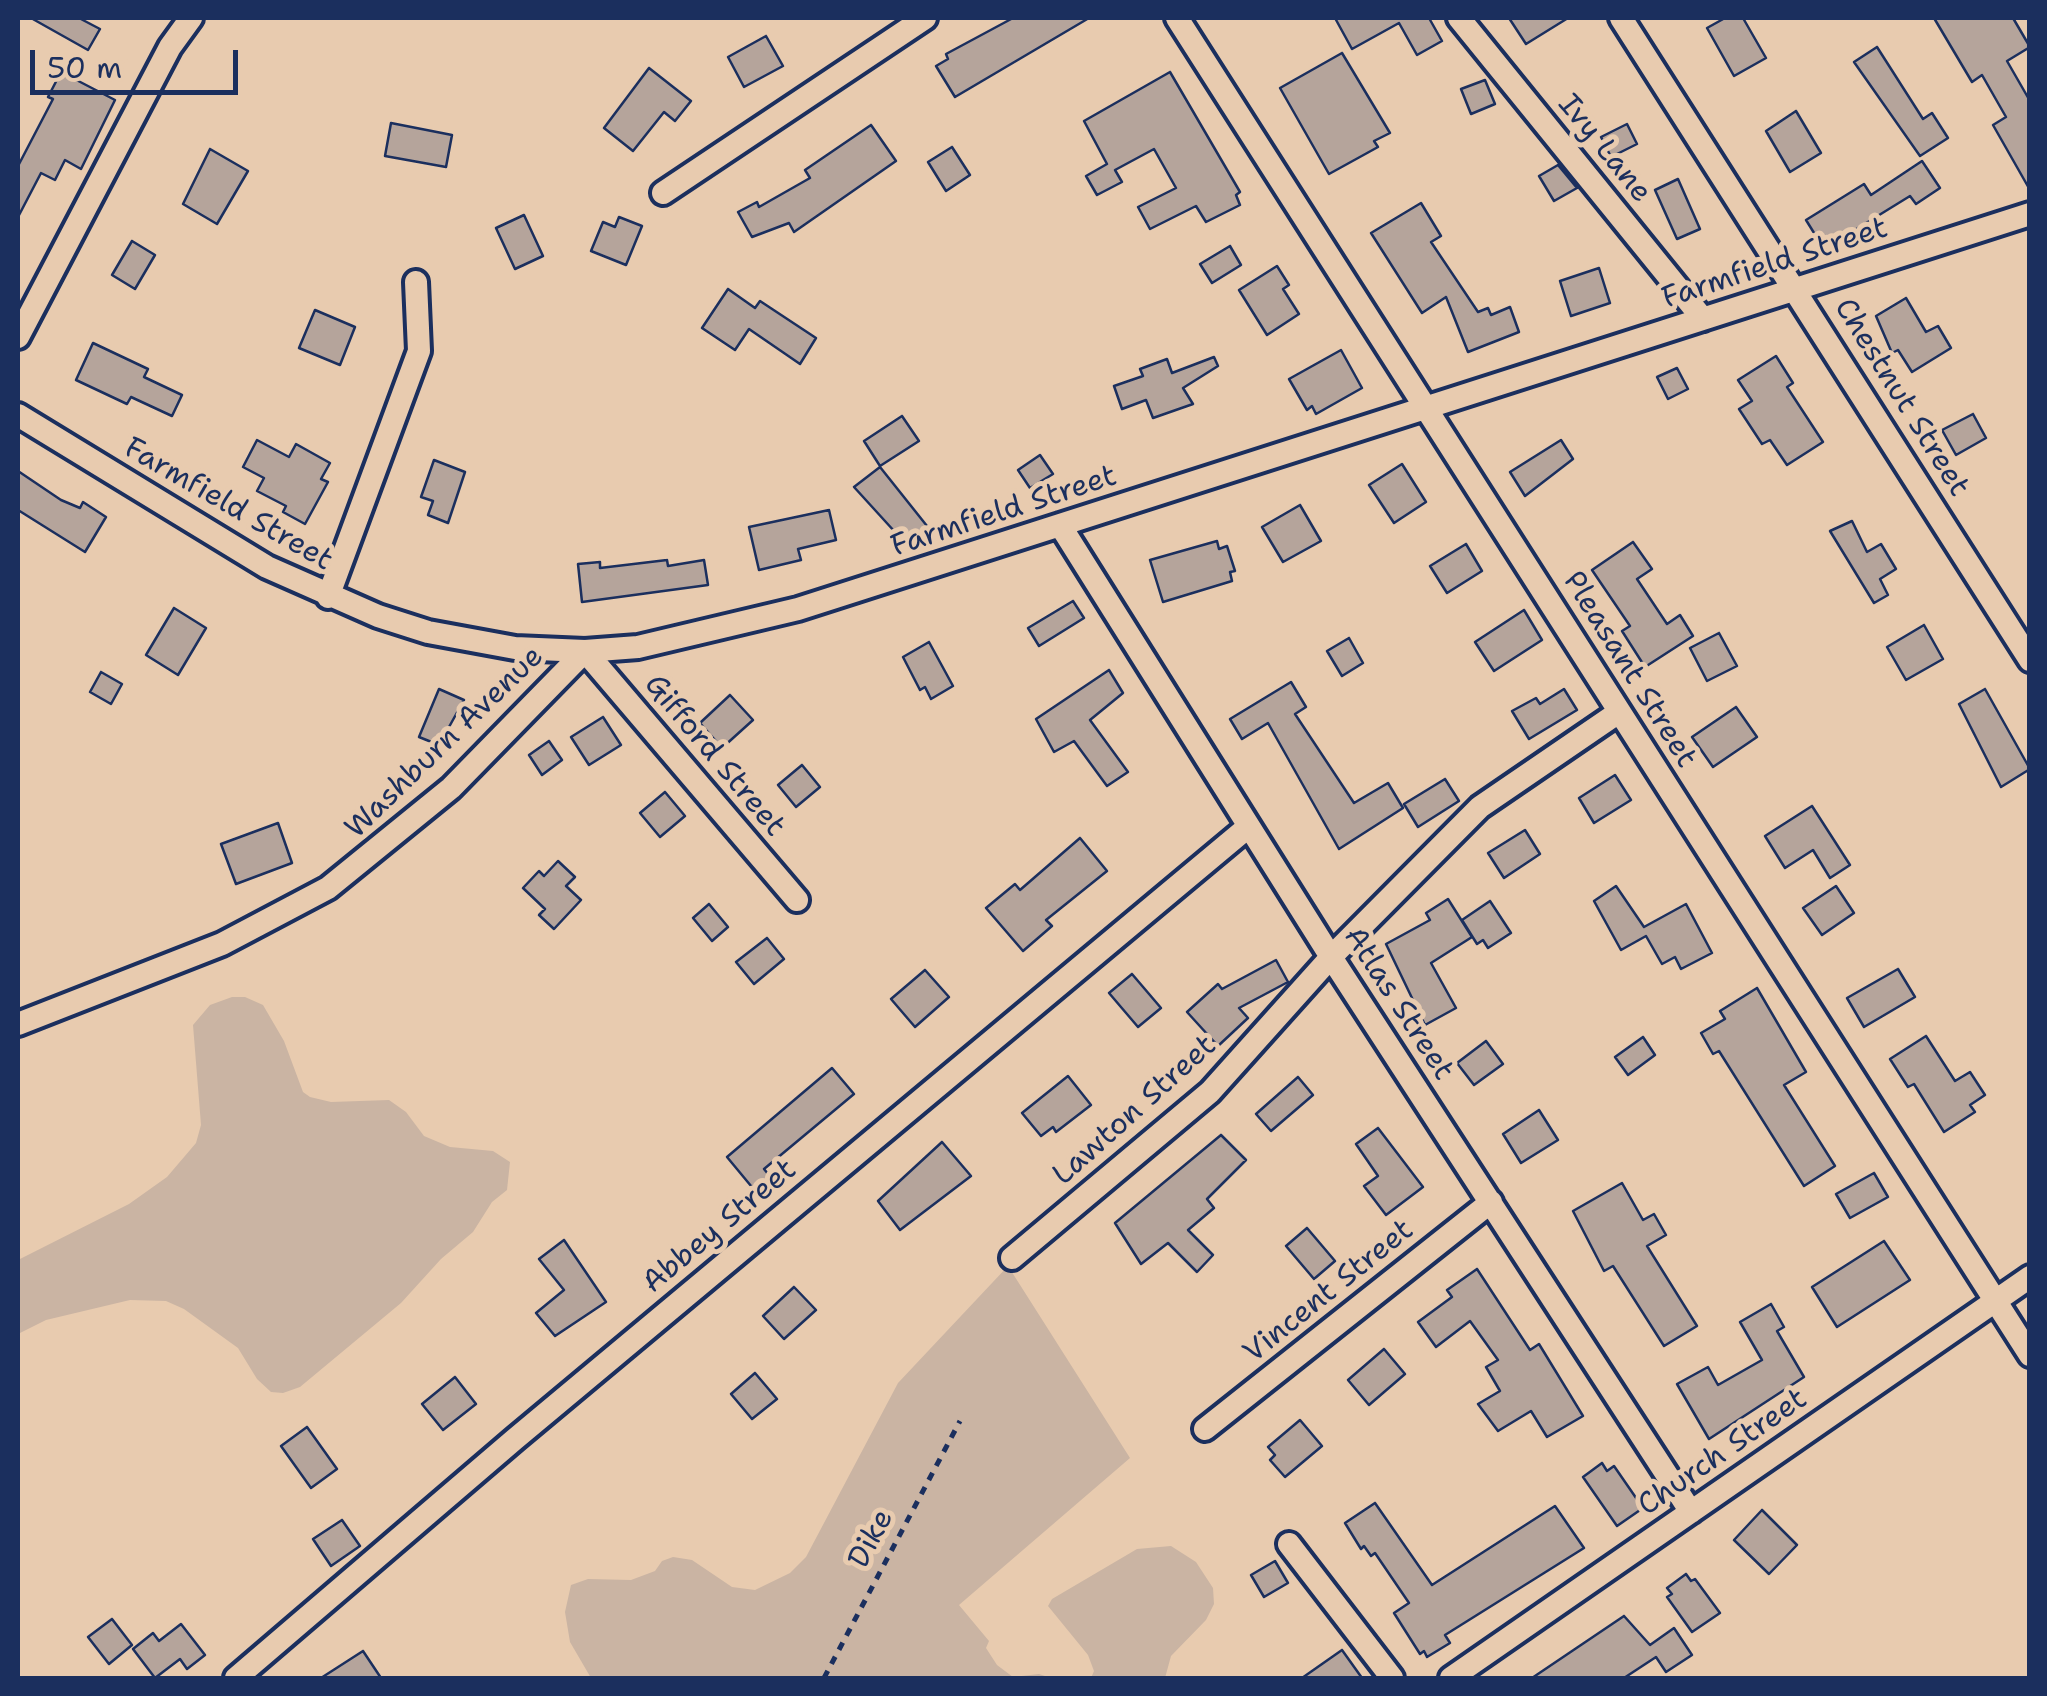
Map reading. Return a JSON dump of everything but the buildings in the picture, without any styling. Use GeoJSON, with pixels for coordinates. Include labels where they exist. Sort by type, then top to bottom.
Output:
{"type":"FeatureCollection","features":[{"type":"Feature","properties":{"kind":"street"},"geometry":{"type":"LineString","coordinates":[[18,336],[170,47],[191,18]]}},
{"type":"Feature","properties":{"kind":"street"},"geometry":{"type":"LineString","coordinates":[[663,193],[925,18]]}},
{"type":"Feature","properties":{"kind":"street","name":"Pleasant Street"},"geometry":{"type":"LineString","coordinates":[[1177,18],[2030,1355]]}},
{"type":"Feature","properties":{"kind":"street","name":"Ivy Lane"},"geometry":{"type":"LineString","coordinates":[[1458,18],[1703,319]]}},
{"type":"Feature","properties":{"kind":"street","name":"Chestnut Street"},"geometry":{"type":"LineString","coordinates":[[1621,18],[2030,660]]}},
{"type":"Feature","properties":{"kind":"street","name":"Farmfield Street"},"geometry":{"type":"LineString","coordinates":[[18,415],[267,566],[328,597],[412,626],[480,643],[585,652],[638,647],[744,624],[2030,214]]}},
{"type":"Feature","properties":{"kind":"street"},"geometry":{"type":"LineString","coordinates":[[328,597],[419,351],[416,282]]}},
{"type":"Feature","properties":{"kind":"street","name":"Atlas Street"},"geometry":{"type":"LineString","coordinates":[[1060,525],[1248,827],[1690,1512]]}},
{"type":"Feature","properties":{"kind":"street","name":"Gifford Street"},"geometry":{"type":"LineString","coordinates":[[585,652],[797,900]]}},
{"type":"Feature","properties":{"kind":"street","name":"Washburn Avenue"},"geometry":{"type":"LineString","coordinates":[[18,1024],[222,944],[328,888],[451,788],[585,652]]}},
{"type":"Feature","properties":{"kind":"street","name":"Lawton Street"},"geometry":{"type":"LineString","coordinates":[[1012,1258],[1210,1092],[1331,957],[1480,807],[1619,712]]}},
{"type":"Feature","properties":{"kind":"street","name":"Abbey Street"},"geometry":{"type":"LineString","coordinates":[[236,1678],[544,1414],[1248,827]]}},
{"type":"Feature","properties":{"kind":"street","name":"Vincent Street"},"geometry":{"type":"LineString","coordinates":[[1205,1429],[1491,1202]]}},
{"type":"Feature","properties":{"kind":"street","name":"Church Street"},"geometry":{"type":"LineString","coordinates":[[1451,1678],[2030,1277]]}},
{"type":"Feature","properties":{"kind":"street"},"geometry":{"type":"LineString","coordinates":[[1288,1544],[1392,1678]]}},
{"type":"Feature","properties":{"kind":"path","name":"Dike"},"geometry":{"type":"LineString","coordinates":[[824,1678],[960,1421]]}},
{"type":"Feature","properties":{"kind":"shaded area"},"geometry":{"type":"Polygon","coordinates":[[[245,997],[263,1005],[284,1041],[303,1092],[310,1097],[331,1102],[389,1100],[406,1112],[424,1136],[450,1147],[493,1151],[510,1162],[507,1190],[492,1202],[473,1232],[441,1259],[401,1303],[300,1387],[283,1393],[271,1392],[257,1379],[238,1348],[184,1309],[166,1301],[130,1300],[46,1320],[18,1334],[18,1260],[129,1204],[167,1177],[196,1143],[201,1125],[193,1025],[210,1005],[245,997]]]}},
{"type":"Feature","properties":{"kind":"shaded area"},"geometry":{"type":"Polygon","coordinates":[[[1008,1266],[1130,1458],[959,1605],[989,1641],[986,1648],[997,1665],[1013,1677],[1039,1674],[1051,1678],[591,1678],[570,1642],[565,1612],[571,1585],[588,1579],[631,1580],[655,1571],[662,1561],[673,1557],[692,1560],[732,1587],[755,1590],[790,1573],[806,1557],[898,1383],[1008,1266]]]}},
{"type":"Feature","properties":{"kind":"shaded area"},"geometry":{"type":"Polygon","coordinates":[[[1171,1546],[1196,1562],[1213,1588],[1214,1604],[1206,1620],[1171,1656],[1165,1678],[1091,1678],[1094,1671],[1088,1655],[1048,1606],[1052,1599],[1137,1549],[1171,1546]]]}}]}
